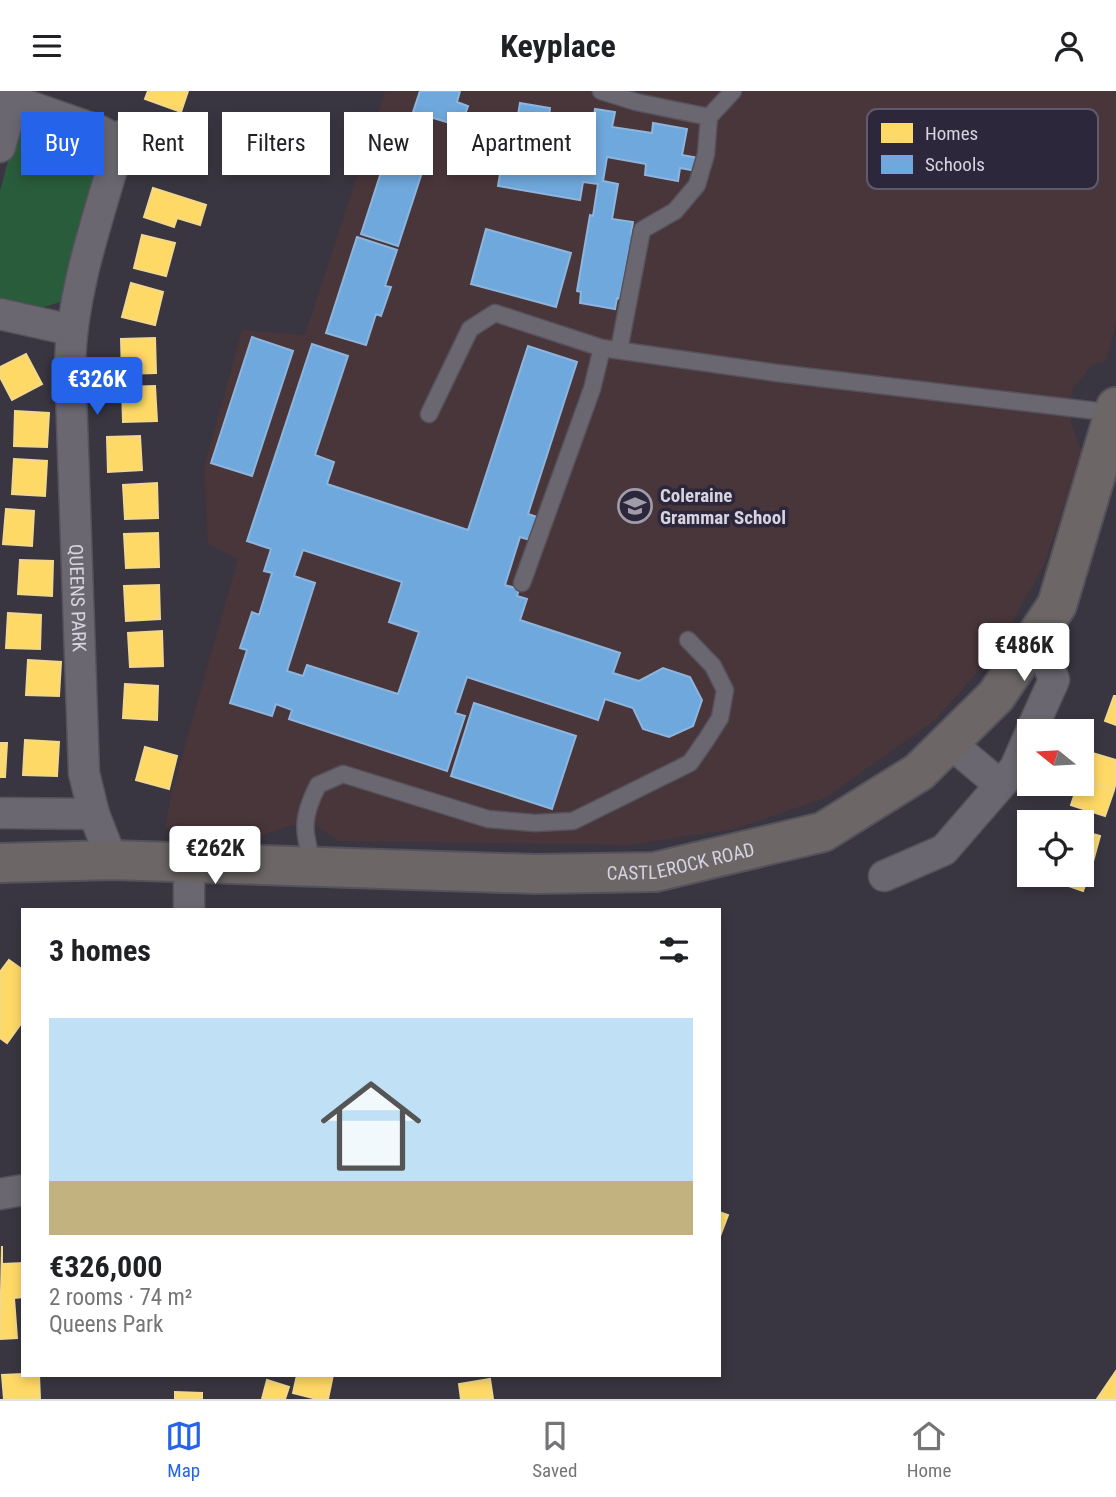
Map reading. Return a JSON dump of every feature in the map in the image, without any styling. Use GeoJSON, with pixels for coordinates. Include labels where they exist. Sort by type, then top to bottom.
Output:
{"type":"FeatureCollection","features":[{"type":"Feature","properties":{"kind":"main road","name":"CASTLEROCK ROAD"},"geometry":{"type":"LineString","coordinates":[[0,863],[112,860],[536,874],[655,872],[823,832],[919,772],[996,696],[1057,605],[1115,410]]}},
{"type":"Feature","properties":{"kind":"street"},"geometry":{"type":"LineString","coordinates":[[0,147],[6,98],[116,139]]}},
{"type":"Feature","properties":{"kind":"street","name":"QUEENS PARK"},"geometry":{"type":"LineString","coordinates":[[112,860],[94,814],[84,773],[70,363],[76,299],[117,152],[116,139]]}},
{"type":"Feature","properties":{"kind":"street"},"geometry":{"type":"LineString","coordinates":[[0,314],[71,330]]}},
{"type":"Feature","properties":{"kind":"street"},"geometry":{"type":"LineString","coordinates":[[1037,636],[1054,680],[1037,719]]}},
{"type":"Feature","properties":{"kind":"street"},"geometry":{"type":"LineString","coordinates":[[949,742],[1000,785]]}},
{"type":"Feature","properties":{"kind":"street"},"geometry":{"type":"LineString","coordinates":[[884,876],[944,850],[1017,763]]}},
{"type":"Feature","properties":{"kind":"street"},"geometry":{"type":"LineString","coordinates":[[0,813],[94,814]]}},
{"type":"Feature","properties":{"kind":"street"},"geometry":{"type":"LineString","coordinates":[[188,908],[189,862]]}},
{"type":"Feature","properties":{"kind":"street"},"geometry":{"type":"LineString","coordinates":[[0,1194],[21,1190]]}},
{"type":"Feature","properties":{"kind":"lane"},"geometry":{"type":"LineString","coordinates":[[601,91],[636,102],[709,117]]}},
{"type":"Feature","properties":{"kind":"lane"},"geometry":{"type":"LineString","coordinates":[[619,350],[642,230],[675,211],[697,185],[706,154],[709,117],[733,91]]}},
{"type":"Feature","properties":{"kind":"lane"},"geometry":{"type":"LineString","coordinates":[[429,414],[470,330],[495,313],[602,348],[791,375],[1115,410]]}},
{"type":"Feature","properties":{"kind":"lane"},"geometry":{"type":"LineString","coordinates":[[522,583],[592,389],[602,348]]}},
{"type":"Feature","properties":{"kind":"lane"},"geometry":{"type":"LineString","coordinates":[[313,865],[304,833],[307,807],[318,785],[343,775],[488,819],[535,823],[573,821],[690,763],[720,718],[725,690],[713,666],[688,640]]}},
{"type":"Feature","properties":{"kind":"shaded area","name":"Coleraine Grammar School"},"geometry":{"type":"Polygon","coordinates":[[[385,91],[1116,91],[1116,324],[1106,361],[1093,364],[1072,389],[1071,423],[1082,453],[1044,565],[998,648],[935,720],[825,798],[735,829],[629,845],[338,841],[317,826],[291,825],[263,835],[165,828],[172,791],[238,559],[208,544],[204,468],[242,330],[305,335],[357,175],[433,175],[433,112],[378,112],[385,91]]]}},
{"type":"Feature","properties":{"kind":"green space"},"geometry":{"type":"Polygon","coordinates":[[[20,117],[21,175],[97,175],[63,301],[35,310],[0,299],[0,191],[20,117]]]}},
{"type":"Feature","properties":{"kind":"building: Homes"},"geometry":{"type":"Polygon","coordinates":[[[148,91],[188,91],[181,112],[145,99],[148,91]]]}},
{"type":"Feature","properties":{"kind":"building: Homes"},"geometry":{"type":"Polygon","coordinates":[[[153,188],[206,205],[200,225],[177,218],[174,227],[144,217],[153,188]]]}},
{"type":"Feature","properties":{"kind":"building: Homes"},"geometry":{"type":"Polygon","coordinates":[[[142,235],[175,243],[166,276],[134,268],[142,235]]]}},
{"type":"Feature","properties":{"kind":"building: Homes"},"geometry":{"type":"Polygon","coordinates":[[[131,283],[163,292],[155,325],[122,317],[131,283]]]}},
{"type":"Feature","properties":{"kind":"building: Homes"},"geometry":{"type":"Polygon","coordinates":[[[155,338],[156,373],[122,374],[121,339],[155,338]]]}},
{"type":"Feature","properties":{"kind":"building: Homes"},"geometry":{"type":"Polygon","coordinates":[[[26,354],[42,384],[12,400],[0,377],[0,367],[26,354]]]}},
{"type":"Feature","properties":{"kind":"building: Homes"},"geometry":{"type":"Polygon","coordinates":[[[155,386],[157,421],[123,422],[122,387],[155,386]]]}},
{"type":"Feature","properties":{"kind":"building: Homes"},"geometry":{"type":"Polygon","coordinates":[[[15,411],[49,413],[47,447],[14,446],[15,411]]]}},
{"type":"Feature","properties":{"kind":"building: Homes"},"geometry":{"type":"Polygon","coordinates":[[[140,436],[142,470],[108,472],[107,437],[140,436]]]}},
{"type":"Feature","properties":{"kind":"building: Homes"},"geometry":{"type":"Polygon","coordinates":[[[14,459],[47,461],[45,496],[12,494],[14,459]]]}},
{"type":"Feature","properties":{"kind":"building: Homes"},"geometry":{"type":"Polygon","coordinates":[[[157,483],[158,518],[125,519],[123,485],[157,483]]]}},
{"type":"Feature","properties":{"kind":"building: Homes"},"geometry":{"type":"Polygon","coordinates":[[[6,509],[34,511],[32,546],[3,544],[6,509]]]}},
{"type":"Feature","properties":{"kind":"building: Homes"},"geometry":{"type":"Polygon","coordinates":[[[158,533],[159,567],[126,568],[124,534],[158,533]]]}},
{"type":"Feature","properties":{"kind":"building: Homes"},"geometry":{"type":"Polygon","coordinates":[[[20,560],[53,561],[52,596],[18,594],[20,560]]]}},
{"type":"Feature","properties":{"kind":"building: Homes"},"geometry":{"type":"Polygon","coordinates":[[[159,585],[160,619],[126,621],[124,586],[159,585]]]}},
{"type":"Feature","properties":{"kind":"building: Homes"},"geometry":{"type":"Polygon","coordinates":[[[8,613],[41,615],[40,649],[6,648],[8,613]]]}},
{"type":"Feature","properties":{"kind":"building: Homes"},"geometry":{"type":"Polygon","coordinates":[[[162,631],[163,666],[130,667],[128,633],[162,631]]]}},
{"type":"Feature","properties":{"kind":"building: Homes"},"geometry":{"type":"Polygon","coordinates":[[[28,660],[61,662],[59,696],[26,695],[28,660]]]}},
{"type":"Feature","properties":{"kind":"building: Homes"},"geometry":{"type":"Polygon","coordinates":[[[125,684],[158,686],[157,720],[123,718],[125,684]]]}},
{"type":"Feature","properties":{"kind":"building: Homes"},"geometry":{"type":"Polygon","coordinates":[[[1116,696],[1116,725],[1105,721],[1116,696]]]}},
{"type":"Feature","properties":{"kind":"building: Homes"},"geometry":{"type":"Polygon","coordinates":[[[25,740],[59,742],[57,776],[23,775],[25,740]]]}},
{"type":"Feature","properties":{"kind":"building: Homes"},"geometry":{"type":"Polygon","coordinates":[[[0,743],[7,743],[5,777],[0,777],[0,743]]]}},
{"type":"Feature","properties":{"kind":"building: Homes"},"geometry":{"type":"Polygon","coordinates":[[[145,747],[177,756],[169,789],[136,780],[145,747]]]}},
{"type":"Feature","properties":{"kind":"building: Homes"},"geometry":{"type":"Polygon","coordinates":[[[1094,753],[1116,760],[1114,790],[1094,783],[1094,753]]]}},
{"type":"Feature","properties":{"kind":"building: Homes"},"geometry":{"type":"Polygon","coordinates":[[[1094,783],[1114,790],[1105,816],[1094,812],[1094,810],[1071,805],[1074,796],[1094,796],[1094,783]]]}},
{"type":"Feature","properties":{"kind":"building: Homes"},"geometry":{"type":"Polygon","coordinates":[[[1094,834],[1100,836],[1094,858],[1094,834]]]}},
{"type":"Feature","properties":{"kind":"building: Homes"},"geometry":{"type":"Polygon","coordinates":[[[9,960],[21,969],[21,1024],[7,1043],[0,1038],[0,972],[9,960]]]}},
{"type":"Feature","properties":{"kind":"building: Homes"},"geometry":{"type":"Polygon","coordinates":[[[721,1213],[728,1215],[721,1234],[721,1213]]]}},
{"type":"Feature","properties":{"kind":"building: Homes"},"geometry":{"type":"Polygon","coordinates":[[[2,1246],[2,1264],[21,1263],[21,1297],[14,1298],[17,1338],[0,1339],[2,1246]]]}},
{"type":"Feature","properties":{"kind":"building: Homes"},"geometry":{"type":"Polygon","coordinates":[[[1116,1371],[1116,1399],[1097,1399],[1116,1371]]]}},
{"type":"Feature","properties":{"kind":"building: Homes"},"geometry":{"type":"Polygon","coordinates":[[[2,1375],[39,1377],[40,1399],[4,1399],[2,1375]]]}},
{"type":"Feature","properties":{"kind":"building: Homes"},"geometry":{"type":"Polygon","coordinates":[[[297,1377],[333,1377],[328,1399],[293,1393],[297,1377]]]}},
{"type":"Feature","properties":{"kind":"building: Homes"},"geometry":{"type":"Polygon","coordinates":[[[490,1379],[493,1399],[461,1399],[459,1384],[490,1379]]]}},
{"type":"Feature","properties":{"kind":"building: Homes"},"geometry":{"type":"Polygon","coordinates":[[[267,1380],[289,1387],[285,1399],[262,1399],[267,1380]]]}},
{"type":"Feature","properties":{"kind":"building: Homes"},"geometry":{"type":"Polygon","coordinates":[[[175,1392],[202,1393],[202,1399],[175,1399],[175,1392]]]}},
{"type":"Feature","properties":{"kind":"building: Schools"},"geometry":{"type":"Polygon","coordinates":[[[420,91],[460,91],[457,102],[468,106],[466,112],[447,112],[447,122],[433,118],[433,112],[413,112],[420,91]]]}},
{"type":"Feature","properties":{"kind":"building: Schools"},"geometry":{"type":"Polygon","coordinates":[[[520,103],[550,108],[550,112],[518,112],[520,103]]]}},
{"type":"Feature","properties":{"kind":"building: Schools"},"geometry":{"type":"Polygon","coordinates":[[[595,109],[615,112],[612,127],[652,133],[653,123],[687,129],[682,155],[699,158],[697,171],[680,168],[678,181],[645,175],[646,164],[607,157],[603,181],[618,184],[612,219],[633,222],[631,234],[638,236],[635,250],[629,249],[620,299],[617,298],[615,309],[580,303],[581,292],[577,291],[598,184],[583,182],[580,200],[498,186],[500,175],[596,175],[595,109]]]}},
{"type":"Feature","properties":{"kind":"building: Schools"},"geometry":{"type":"Polygon","coordinates":[[[380,175],[421,175],[398,246],[361,234],[380,175]]]}},
{"type":"Feature","properties":{"kind":"building: Schools"},"geometry":{"type":"Polygon","coordinates":[[[486,229],[571,253],[556,307],[471,284],[486,229]]]}},
{"type":"Feature","properties":{"kind":"building: Schools"},"geometry":{"type":"Polygon","coordinates":[[[357,237],[397,250],[385,286],[391,287],[381,316],[376,314],[366,345],[326,333],[357,237]]]}},
{"type":"Feature","properties":{"kind":"building: Schools"},"geometry":{"type":"Polygon","coordinates":[[[252,337],[293,351],[252,476],[211,463],[252,337]]]}},
{"type":"Feature","properties":{"kind":"building: Schools"},"geometry":{"type":"Polygon","coordinates":[[[312,344],[348,356],[315,455],[334,462],[327,484],[468,530],[528,346],[577,362],[528,514],[537,517],[530,540],[520,537],[505,585],[519,589],[517,596],[527,599],[520,620],[620,653],[613,673],[639,681],[663,668],[690,677],[702,700],[693,726],[669,737],[643,729],[633,708],[605,699],[598,720],[467,677],[455,713],[465,716],[447,771],[289,719],[292,710],[276,704],[272,716],[230,703],[247,650],[240,648],[252,612],[259,615],[272,573],[264,571],[271,549],[247,541],[312,344]],[[303,550],[294,576],[315,583],[287,671],[303,676],[307,665],[398,694],[419,632],[389,622],[402,582],[303,550]]]}},
{"type":"Feature","properties":{"kind":"building: Schools"},"geometry":{"type":"Polygon","coordinates":[[[474,703],[576,736],[552,809],[451,776],[474,703]]]}},
{"type":"Feature","properties":{"kind":"place","name":"Coleraine Grammar School"},"geometry":{"type":"Point","coordinates":[635,506]}}]}
